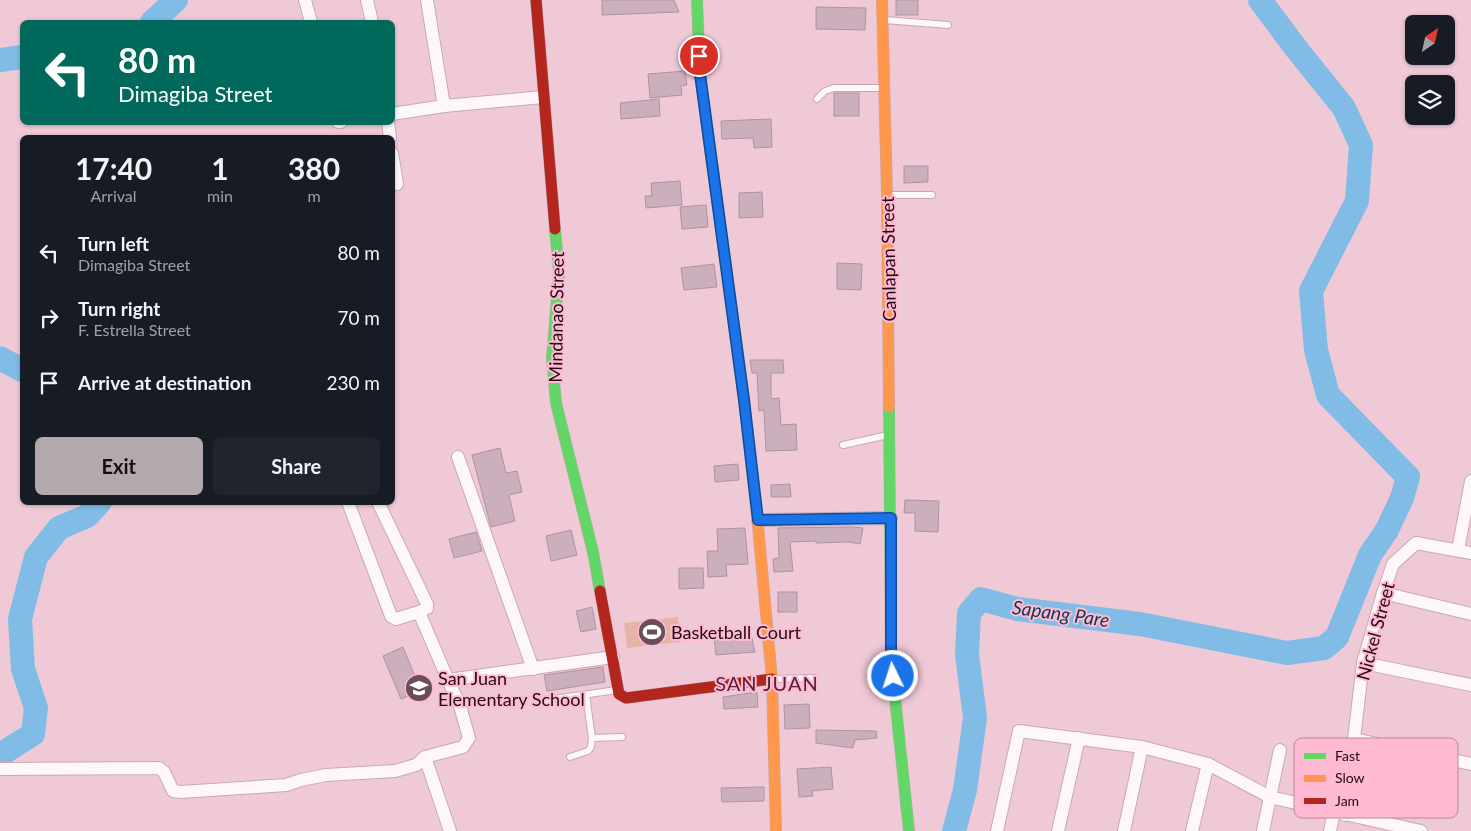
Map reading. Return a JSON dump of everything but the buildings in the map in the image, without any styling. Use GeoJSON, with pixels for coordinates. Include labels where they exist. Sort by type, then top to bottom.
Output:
{"type":"FeatureCollection","features":[{"type":"Feature","properties":{"kind":"street"},"geometry":{"type":"LineString","coordinates":[[305,0],[311,20]]}},
{"type":"Feature","properties":{"kind":"street"},"geometry":{"type":"LineString","coordinates":[[367,0],[372,20]]}},
{"type":"Feature","properties":{"kind":"street"},"geometry":{"type":"LineString","coordinates":[[427,0],[444,106]]}},
{"type":"Feature","properties":{"kind":"street","name":"Mindanao Street"},"geometry":{"type":"LineString","coordinates":[[536,0],[559,273],[552,358],[556,403],[593,552],[619,690]]}},
{"type":"Feature","properties":{"kind":"street"},"geometry":{"type":"LineString","coordinates":[[697,0],[700,74],[744,400],[758,520],[772,679],[776,831]]}},
{"type":"Feature","properties":{"kind":"street","name":"Canlapan Street"},"geometry":{"type":"LineString","coordinates":[[882,0],[887,195],[891,660],[909,831]]}},
{"type":"Feature","properties":{"kind":"street"},"geometry":{"type":"LineString","coordinates":[[395,114],[444,106],[544,97]]}},
{"type":"Feature","properties":{"kind":"street"},"geometry":{"type":"LineString","coordinates":[[395,168],[398,184]]}},
{"type":"Feature","properties":{"kind":"street"},"geometry":{"type":"LineString","coordinates":[[458,458],[533,668]]}},
{"type":"Feature","properties":{"kind":"street"},"geometry":{"type":"LineString","coordinates":[[1458,550],[1471,481]]}},
{"type":"Feature","properties":{"kind":"street"},"geometry":{"type":"LineString","coordinates":[[349,505],[391,616],[396,619],[419,612],[427,608],[427,604],[379,505]]}},
{"type":"Feature","properties":{"kind":"street"},"geometry":{"type":"LineString","coordinates":[[758,520],[891,518]]}},
{"type":"Feature","properties":{"kind":"street","name":"Nickel Street"},"geometry":{"type":"LineString","coordinates":[[1354,738],[1362,663],[1393,564],[1416,543],[1471,553]]}},
{"type":"Feature","properties":{"kind":"street"},"geometry":{"type":"LineString","coordinates":[[1383,593],[1471,614]]}},
{"type":"Feature","properties":{"kind":"street"},"geometry":{"type":"LineString","coordinates":[[0,770],[159,768],[164,772],[173,790],[180,792],[286,785],[301,780],[326,776],[395,772],[416,765],[425,757],[463,747],[469,738],[460,706],[419,612]]}},
{"type":"Feature","properties":{"kind":"street"},"geometry":{"type":"LineString","coordinates":[[448,680],[613,658]]}},
{"type":"Feature","properties":{"kind":"street"},"geometry":{"type":"LineString","coordinates":[[1362,663],[1471,686]]}},
{"type":"Feature","properties":{"kind":"street"},"geometry":{"type":"LineString","coordinates":[[619,690],[619,694],[626,698],[772,679]]}},
{"type":"Feature","properties":{"kind":"street"},"geometry":{"type":"LineString","coordinates":[[997,831],[1019,731],[1142,747],[1208,764],[1270,797],[1294,802]]}},
{"type":"Feature","properties":{"kind":"street"},"geometry":{"type":"LineString","coordinates":[[1058,831],[1080,738]]}},
{"type":"Feature","properties":{"kind":"street"},"geometry":{"type":"LineString","coordinates":[[1124,831],[1142,747]]}},
{"type":"Feature","properties":{"kind":"street"},"geometry":{"type":"LineString","coordinates":[[1263,831],[1280,750]]}},
{"type":"Feature","properties":{"kind":"street"},"geometry":{"type":"LineString","coordinates":[[425,757],[450,831]]}},
{"type":"Feature","properties":{"kind":"street"},"geometry":{"type":"LineString","coordinates":[[1458,761],[1471,764]]}},
{"type":"Feature","properties":{"kind":"street"},"geometry":{"type":"LineString","coordinates":[[1192,831],[1208,764]]}},
{"type":"Feature","properties":{"kind":"street","name":"Nickel Street"},"geometry":{"type":"LineString","coordinates":[[1330,831],[1337,818]]}},
{"type":"Feature","properties":{"kind":"street"},"geometry":{"type":"LineString","coordinates":[[1360,818],[1399,828],[1421,831]]}},
{"type":"Feature","properties":{"kind":"lane"},"geometry":{"type":"LineString","coordinates":[[882,20],[948,25]]}},
{"type":"Feature","properties":{"kind":"lane"},"geometry":{"type":"LineString","coordinates":[[818,98],[824,91],[834,88],[884,88]]}},
{"type":"Feature","properties":{"kind":"lane"},"geometry":{"type":"LineString","coordinates":[[887,195],[932,195]]}},
{"type":"Feature","properties":{"kind":"lane"},"geometry":{"type":"LineString","coordinates":[[842,445],[890,434]]}},
{"type":"Feature","properties":{"kind":"lane"},"geometry":{"type":"LineString","coordinates":[[772,679],[813,678]]}},
{"type":"Feature","properties":{"kind":"lane"},"geometry":{"type":"LineString","coordinates":[[539,701],[619,690]]}},
{"type":"Feature","properties":{"kind":"lane"},"geometry":{"type":"LineString","coordinates":[[570,757],[588,751],[591,747],[592,738],[586,695]]}},
{"type":"Feature","properties":{"kind":"lane"},"geometry":{"type":"LineString","coordinates":[[592,738],[622,736]]}},
{"type":"Feature","properties":{"kind":"shaded area","name":"Basketball Court"},"geometry":{"type":"Polygon","coordinates":[[[678,617],[681,642],[627,648],[624,623],[678,617]]]}},
{"type":"Feature","properties":{"kind":"waterway"},"geometry":{"type":"LineString","coordinates":[[154,20],[176,0]]}},
{"type":"Feature","properties":{"kind":"waterway","name":"Sapang Pare"},"geometry":{"type":"LineString","coordinates":[[954,831],[965,790],[975,718],[967,654],[969,613],[981,599],[1017,609],[1140,624],[1287,653],[1324,648],[1337,637],[1370,555],[1387,530],[1402,498],[1408,477],[1328,395],[1316,350],[1311,291],[1357,201],[1361,145],[1344,108],[1260,0]]}},
{"type":"Feature","properties":{"kind":"waterway"},"geometry":{"type":"LineString","coordinates":[[0,60],[20,57]]}},
{"type":"Feature","properties":{"kind":"waterway"},"geometry":{"type":"LineString","coordinates":[[0,358],[20,369]]}},
{"type":"Feature","properties":{"kind":"waterway"},"geometry":{"type":"LineString","coordinates":[[0,755],[33,734],[36,708],[23,669],[20,619],[36,557],[59,528],[87,516],[97,505]]}},
{"type":"Feature","properties":{"kind":"traffic: fast"},"geometry":{"type":"LineString","coordinates":[[697,0],[700,74],[744,399],[757,515]]}},
{"type":"Feature","properties":{"kind":"traffic: fast"},"geometry":{"type":"LineString","coordinates":[[555,229],[559,273],[552,358],[556,403],[593,552],[600,591]]}},
{"type":"Feature","properties":{"kind":"traffic: fast"},"geometry":{"type":"LineString","coordinates":[[889,407],[891,660],[909,831]]}},
{"type":"Feature","properties":{"kind":"traffic: slow"},"geometry":{"type":"LineString","coordinates":[[882,0],[887,195],[889,407]]}},
{"type":"Feature","properties":{"kind":"traffic: slow"},"geometry":{"type":"LineString","coordinates":[[757,515],[772,679],[776,831]]}},
{"type":"Feature","properties":{"kind":"traffic: jam"},"geometry":{"type":"LineString","coordinates":[[536,0],[555,229]]}},
{"type":"Feature","properties":{"kind":"traffic: jam"},"geometry":{"type":"LineString","coordinates":[[600,591],[619,694],[626,698],[772,679]]}},
{"type":"Feature","properties":{"kind":"place","name":"Basketball Court"},"geometry":{"type":"Point","coordinates":[652,632]}},
{"type":"Feature","properties":{"kind":"place","name":"San Juan Elementary School"},"geometry":{"type":"Point","coordinates":[419,688]}},
{"type":"Feature","properties":{"kind":"district","name":"SAN JUAN"},"geometry":{"type":"Point","coordinates":[767,683]}},
{"type":"Feature","properties":{"kind":"route"},"geometry":{"type":"LineString","coordinates":[[699,56],[758,520],[891,518],[891,660],[893,676]]}}]}
